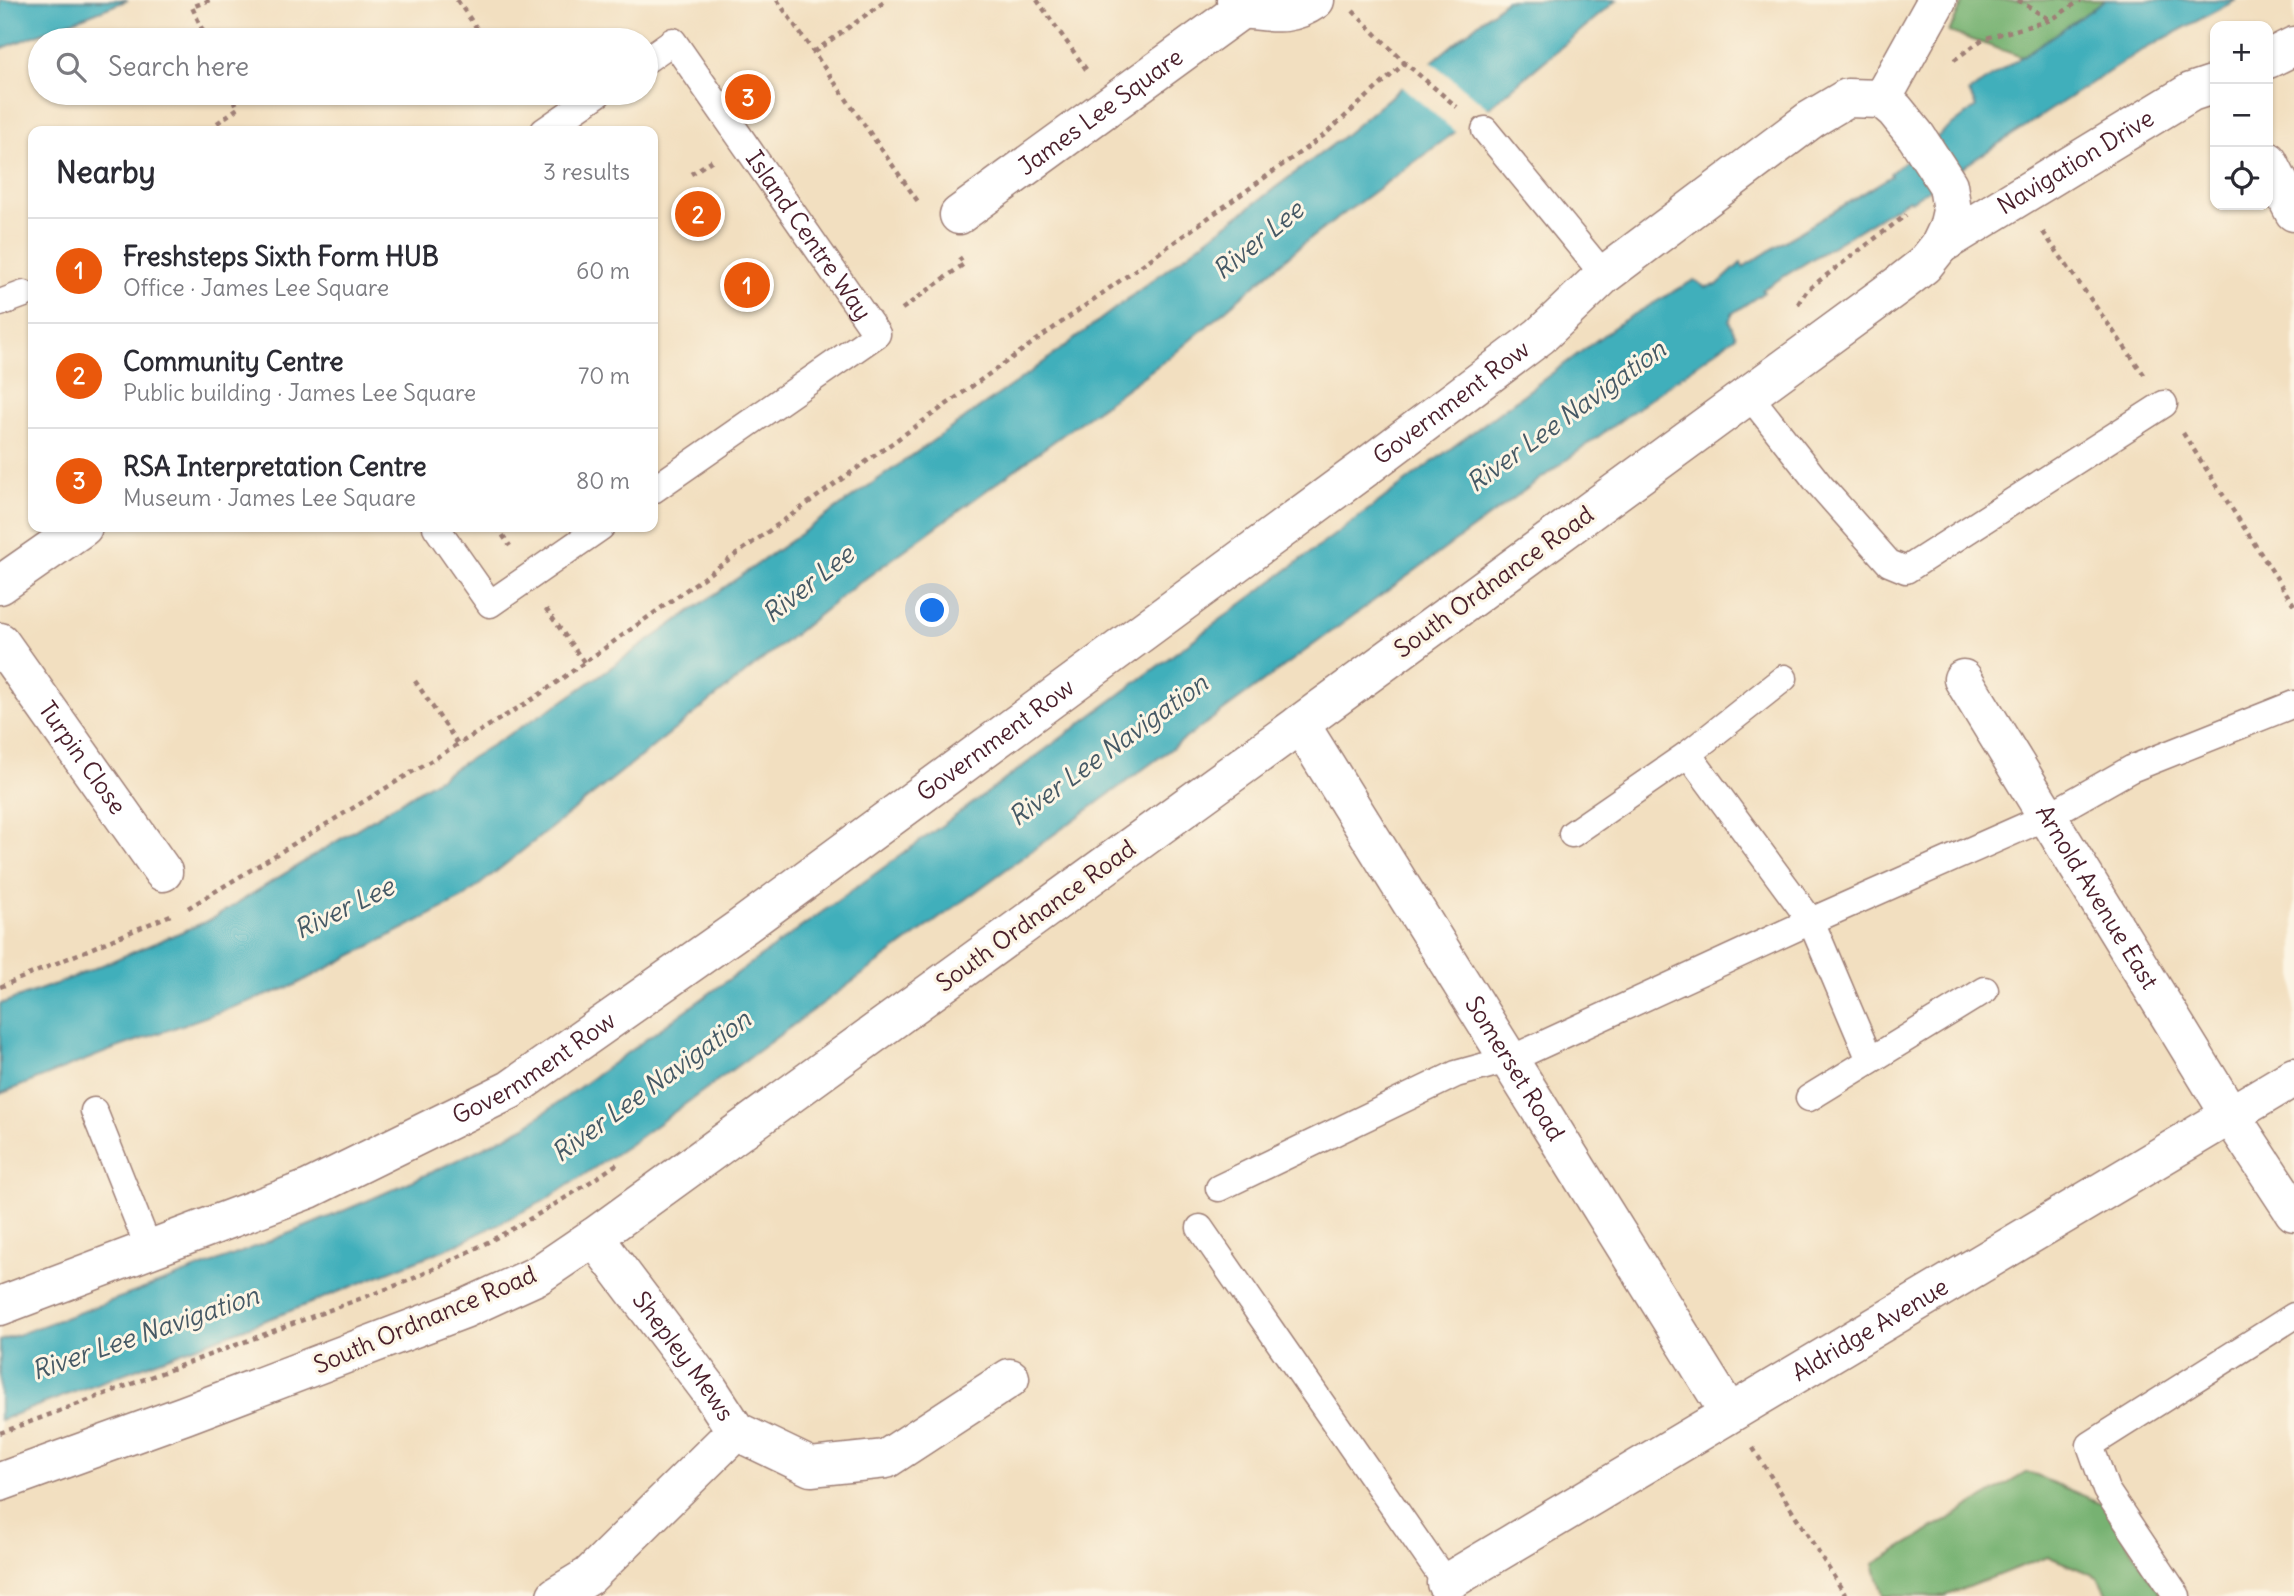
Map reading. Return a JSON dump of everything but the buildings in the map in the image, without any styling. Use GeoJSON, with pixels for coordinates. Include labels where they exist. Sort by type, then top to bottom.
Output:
{"type":"FeatureCollection","features":[{"type":"Feature","properties":{"kind":"street"},"geometry":{"type":"LineString","coordinates":[[1937,0],[1882,99],[1895,110],[1916,136],[1947,214]]}},
{"type":"Feature","properties":{"kind":"street"},"geometry":{"type":"LineString","coordinates":[[1239,4],[1283,14],[1331,3]]}},
{"type":"Feature","properties":{"kind":"street","name":"James Lee Square"},"geometry":{"type":"LineString","coordinates":[[948,222],[1111,104],[1239,4]]}},
{"type":"Feature","properties":{"kind":"street"},"geometry":{"type":"LineString","coordinates":[[2273,56],[2294,46]]}},
{"type":"Feature","properties":{"kind":"street","name":"Navigation Drive"},"geometry":{"type":"LineString","coordinates":[[1947,214],[2191,92],[2210,86]]}},
{"type":"Feature","properties":{"kind":"street","name":"Government Row"},"geometry":{"type":"LineString","coordinates":[[0,1306],[309,1189],[510,1090],[739,929],[1365,468],[1540,336],[1604,275],[1810,120],[1847,98],[1882,99]]}},
{"type":"Feature","properties":{"kind":"street"},"geometry":{"type":"LineString","coordinates":[[2273,171],[2294,212]]}},
{"type":"Feature","properties":{"kind":"street","name":"South Ordnance Road"},"geometry":{"type":"LineString","coordinates":[[0,1482],[464,1309],[537,1275],[594,1237],[1300,724],[1901,283],[1924,265],[1947,214]]}},
{"type":"Feature","properties":{"kind":"street"},"geometry":{"type":"LineString","coordinates":[[0,585],[76,532]]}},
{"type":"Feature","properties":{"kind":"street","name":"Turpin Close"},"geometry":{"type":"LineString","coordinates":[[0,642],[163,872]]}},
{"type":"Feature","properties":{"kind":"street","name":"Arnold Avenue East"},"geometry":{"type":"LineString","coordinates":[[1963,678],[2231,1116],[2294,1212]]}},
{"type":"Feature","properties":{"kind":"street","name":"Somerset Road"},"geometry":{"type":"LineString","coordinates":[[1300,724],[1729,1413]]}},
{"type":"Feature","properties":{"kind":"street","name":"Aldridge Avenue"},"geometry":{"type":"LineString","coordinates":[[1446,1583],[2294,1077]]}},
{"type":"Feature","properties":{"kind":"street","name":"Shepley Mews"},"geometry":{"type":"LineString","coordinates":[[594,1237],[708,1388],[736,1431],[811,1467],[886,1459],[1010,1378]]}},
{"type":"Feature","properties":{"kind":"street"},"geometry":{"type":"LineString","coordinates":[[556,1596],[589,1576],[736,1431]]}},
{"type":"Feature","properties":{"kind":"lane","name":"Island Centre Way"},"geometry":{"type":"LineString","coordinates":[[658,52],[673,41],[877,334],[658,487]]}},
{"type":"Feature","properties":{"kind":"lane"},"geometry":{"type":"LineString","coordinates":[[551,126],[582,105]]}},
{"type":"Feature","properties":{"kind":"lane"},"geometry":{"type":"LineString","coordinates":[[1485,130],[1604,275]]}},
{"type":"Feature","properties":{"kind":"lane"},"geometry":{"type":"LineString","coordinates":[[1749,395],[1819,484],[1889,563],[1906,569],[2164,404]]}},
{"type":"Feature","properties":{"kind":"lane"},"geometry":{"type":"LineString","coordinates":[[440,532],[491,604],[594,532]]}},
{"type":"Feature","properties":{"kind":"lane"},"geometry":{"type":"LineString","coordinates":[[1572,834],[1688,754],[1784,678]]}},
{"type":"Feature","properties":{"kind":"lane"},"geometry":{"type":"LineString","coordinates":[[1219,1188],[1456,1074],[1511,1059],[2048,816],[2131,769],[2294,704]]}},
{"type":"Feature","properties":{"kind":"lane"},"geometry":{"type":"LineString","coordinates":[[1688,754],[1811,921],[1870,1060]]}},
{"type":"Feature","properties":{"kind":"lane"},"geometry":{"type":"LineString","coordinates":[[1809,1098],[1986,990]]}},
{"type":"Feature","properties":{"kind":"lane"},"geometry":{"type":"LineString","coordinates":[[94,1111],[149,1249]]}},
{"type":"Feature","properties":{"kind":"lane"},"geometry":{"type":"LineString","coordinates":[[1200,1228],[1446,1583]]}},
{"type":"Feature","properties":{"kind":"lane"},"geometry":{"type":"LineString","coordinates":[[2177,1596],[2106,1490],[2090,1445],[2294,1316]]}},
{"type":"Feature","properties":{"kind":"path"},"geometry":{"type":"LineString","coordinates":[[202,28],[192,7],[210,0]]}},
{"type":"Feature","properties":{"kind":"path"},"geometry":{"type":"LineString","coordinates":[[457,0],[477,28]]}},
{"type":"Feature","properties":{"kind":"path"},"geometry":{"type":"LineString","coordinates":[[777,0],[814,52],[948,222],[964,264],[888,319],[877,334]]}},
{"type":"Feature","properties":{"kind":"path"},"geometry":{"type":"LineString","coordinates":[[814,52],[887,0]]}},
{"type":"Feature","properties":{"kind":"path"},"geometry":{"type":"LineString","coordinates":[[1037,0],[1111,104]]}},
{"type":"Feature","properties":{"kind":"path"},"geometry":{"type":"LineString","coordinates":[[2018,0],[2051,20]]}},
{"type":"Feature","properties":{"kind":"path"},"geometry":{"type":"LineString","coordinates":[[1950,64],[1983,39],[2051,20],[2081,0]]}},
{"type":"Feature","properties":{"kind":"path"},"geometry":{"type":"LineString","coordinates":[[1331,3],[1485,130]]}},
{"type":"Feature","properties":{"kind":"path"},"geometry":{"type":"LineString","coordinates":[[0,988],[189,908],[536,697],[1323,136],[1405,63]]}},
{"type":"Feature","properties":{"kind":"path"},"geometry":{"type":"LineString","coordinates":[[217,126],[216,124],[238,108],[237,105]]}},
{"type":"Feature","properties":{"kind":"path"},"geometry":{"type":"LineString","coordinates":[[1791,313],[1807,290],[1901,217],[1923,210],[1947,214]]}},
{"type":"Feature","properties":{"kind":"path"},"geometry":{"type":"LineString","coordinates":[[525,579],[584,662]]}},
{"type":"Feature","properties":{"kind":"path"},"geometry":{"type":"LineString","coordinates":[[415,681],[458,744]]}},
{"type":"Feature","properties":{"kind":"path"},"geometry":{"type":"LineString","coordinates":[[0,1433],[426,1273],[535,1218],[625,1159]]}},
{"type":"Feature","properties":{"kind":"path"},"geometry":{"type":"LineString","coordinates":[[1729,1413],[1846,1596]]}},
{"type":"Feature","properties":{"kind":"green space"},"geometry":{"type":"Polygon","coordinates":[[[1964,0],[2106,0],[2022,57],[1949,32],[1964,0]]]}},
{"type":"Feature","properties":{"kind":"green space"},"geometry":{"type":"Polygon","coordinates":[[[2027,1472],[2101,1503],[2162,1596],[2108,1596],[2098,1577],[2047,1556],[1945,1596],[1883,1596],[1874,1564],[2027,1472]]]}},
{"type":"Feature","properties":{"kind":"water"},"geometry":{"type":"Polygon","coordinates":[[[0,0],[128,0],[55,28],[28,28],[28,38],[0,49],[0,0]]]}},
{"type":"Feature","properties":{"kind":"water","name":"River Lee"},"geometry":{"type":"Polygon","coordinates":[[[1506,0],[1617,0],[1492,105],[1304,243],[1175,353],[855,586],[463,898],[293,986],[111,1050],[0,1094],[0,1004],[64,981],[210,920],[563,701],[1032,371],[1340,139],[1506,0]]]}},
{"type":"Feature","properties":{"kind":"water","name":"River Lee Navigation"},"geometry":{"type":"Polygon","coordinates":[[[2106,0],[2236,0],[2139,52],[1911,201],[1909,199],[1762,290],[1764,292],[1733,313],[1729,321],[1736,336],[629,1145],[544,1201],[458,1244],[298,1308],[0,1420],[0,1341],[267,1242],[463,1158],[526,1126],[991,790],[1621,322],[1694,280],[1705,287],[1717,285],[1741,263],[1743,267],[1891,176],[1890,173],[1976,107],[1969,92],[2106,0]]]}},
{"type":"Feature","properties":{"kind":"pier"},"geometry":{"type":"Polygon","coordinates":[[[1428,59],[1490,110],[1458,134],[1399,84],[1428,59]]]}},
{"type":"Feature","properties":{"kind":"place","name":"RSA Interpretation Centre"},"geometry":{"type":"Point","coordinates":[748,97]}},
{"type":"Feature","properties":{"kind":"place","name":"Community Centre"},"geometry":{"type":"Point","coordinates":[698,214]}},
{"type":"Feature","properties":{"kind":"place","name":"Freshsteps Sixth Form HUB"},"geometry":{"type":"Point","coordinates":[747,285]}}]}
